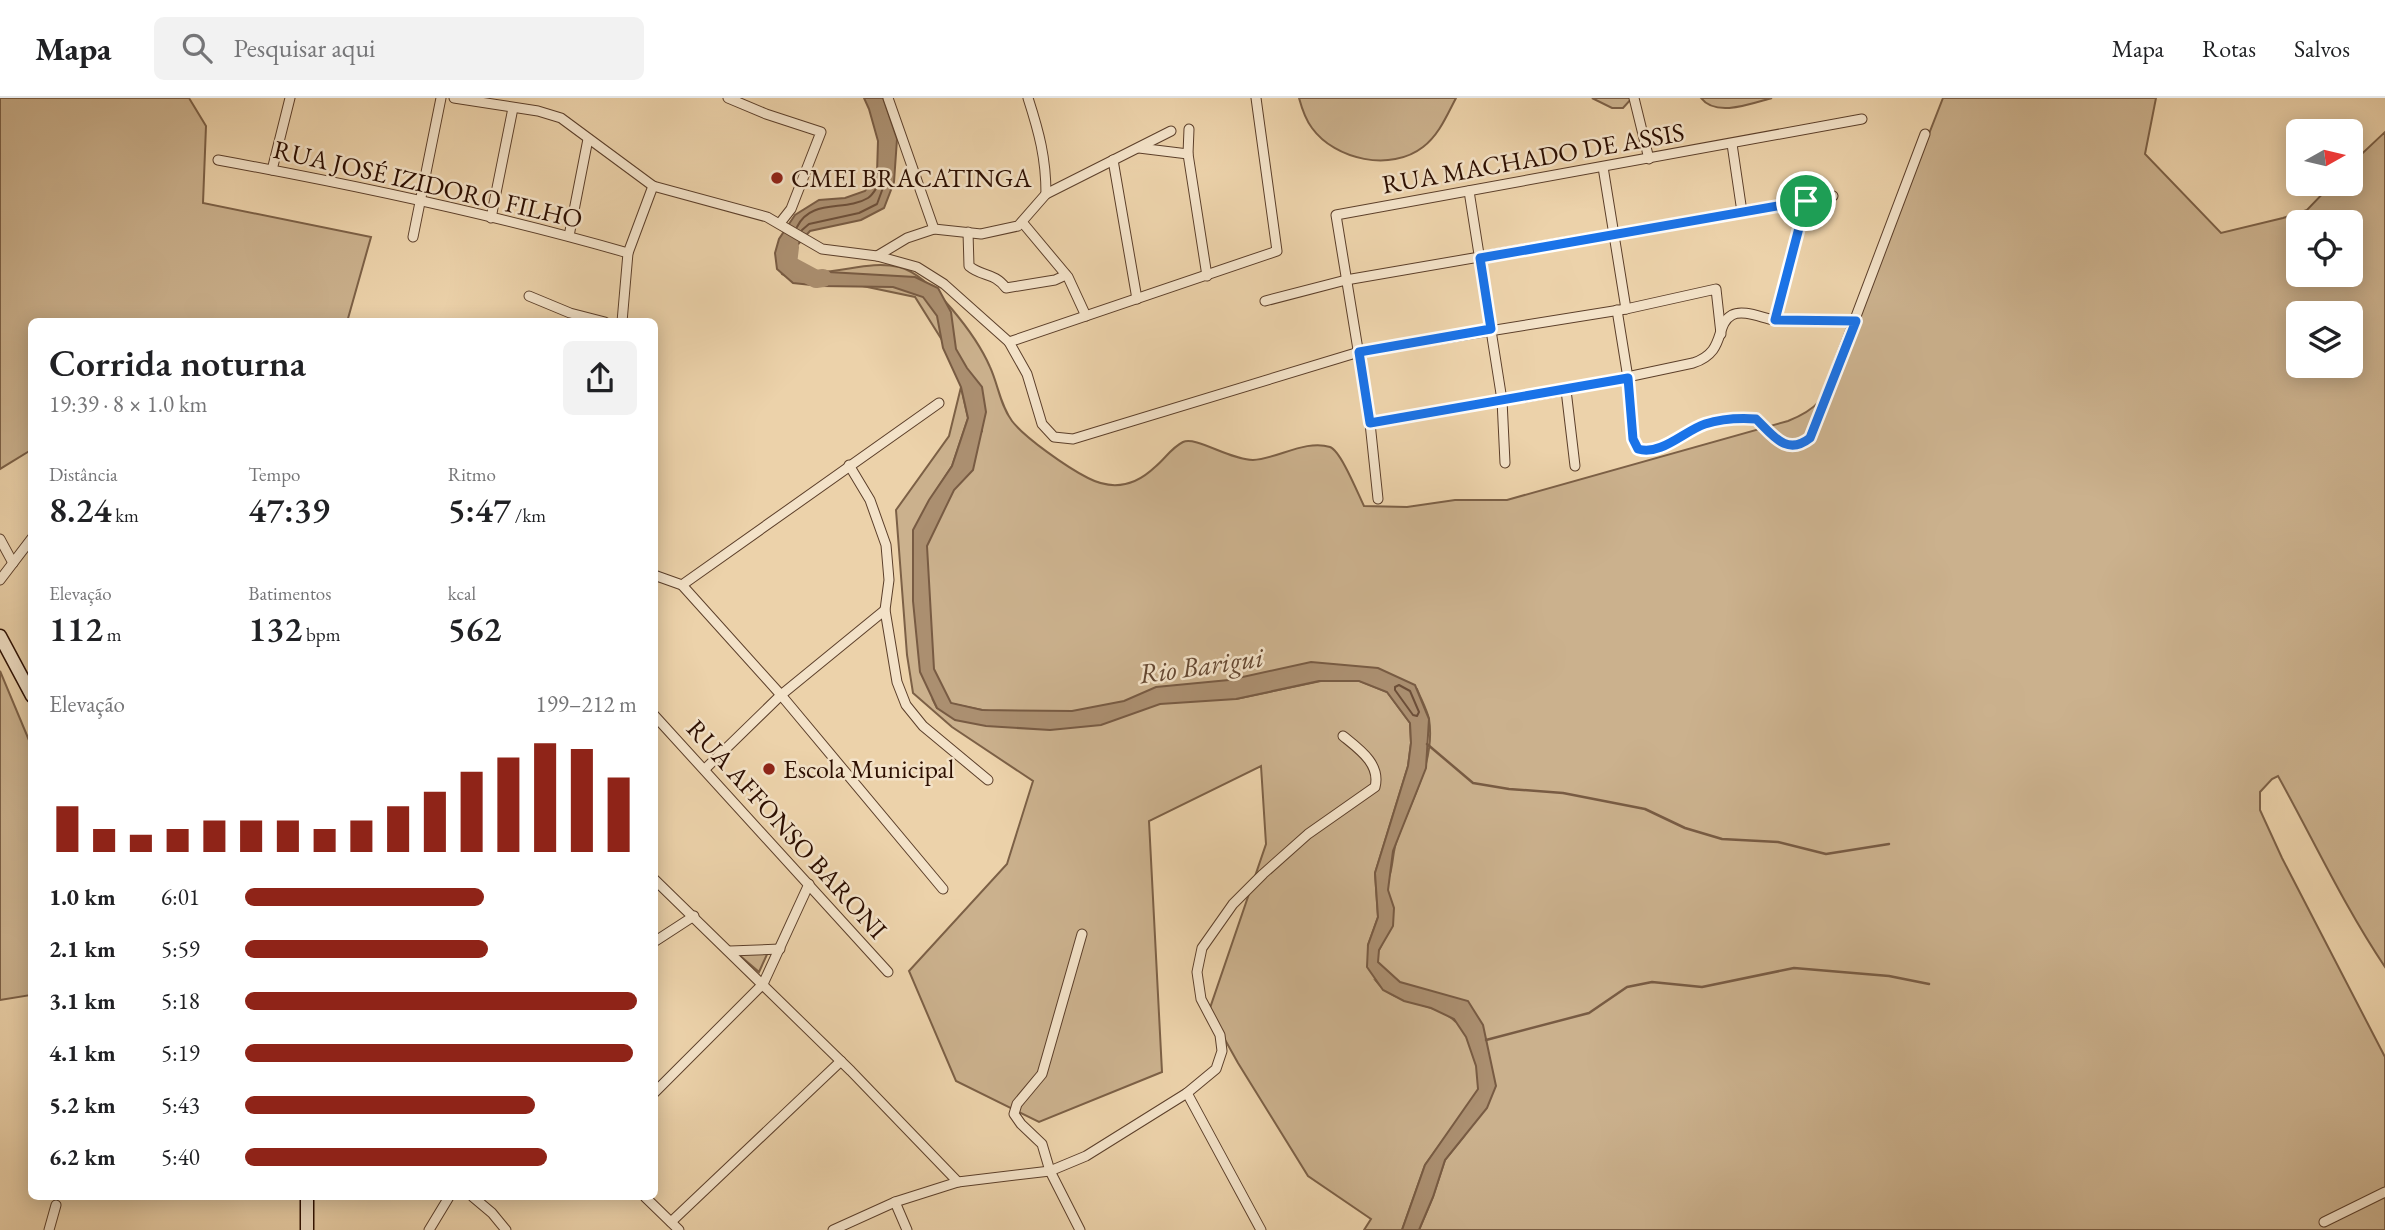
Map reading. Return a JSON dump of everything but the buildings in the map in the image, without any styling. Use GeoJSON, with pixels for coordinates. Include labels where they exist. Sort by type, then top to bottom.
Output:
{"type":"FeatureCollection","features":[{"type":"Feature","properties":{"kind":"main road"},"geometry":{"type":"LineString","coordinates":[[0,636],[28,688]]}},
{"type":"Feature","properties":{"kind":"main road"},"geometry":{"type":"LineString","coordinates":[[307,1200],[307,1230]]}},
{"type":"Feature","properties":{"kind":"street"},"geometry":{"type":"LineString","coordinates":[[272,170],[290,98]]}},
{"type":"Feature","properties":{"kind":"street"},"geometry":{"type":"LineString","coordinates":[[413,237],[441,98]]}},
{"type":"Feature","properties":{"kind":"street"},"geometry":{"type":"LineString","coordinates":[[454,98],[538,111],[561,118],[653,186],[767,217],[822,249],[877,256],[917,267],[943,284],[1009,342],[1027,374],[1042,424],[1054,437],[1073,439],[1359,352],[1622,309],[1716,289],[1721,334]]}},
{"type":"Feature","properties":{"kind":"street"},"geometry":{"type":"LineString","coordinates":[[728,98],[821,132],[791,209],[782,225]]}},
{"type":"Feature","properties":{"kind":"street"},"geometry":{"type":"LineString","coordinates":[[888,98],[934,229]]}},
{"type":"Feature","properties":{"kind":"street"},"geometry":{"type":"LineString","coordinates":[[1028,98],[1046,164],[1046,194]]}},
{"type":"Feature","properties":{"kind":"street"},"geometry":{"type":"LineString","coordinates":[[1009,342],[1277,251],[1256,98]]}},
{"type":"Feature","properties":{"kind":"street"},"geometry":{"type":"LineString","coordinates":[[1634,98],[1649,159]]}},
{"type":"Feature","properties":{"kind":"street"},"geometry":{"type":"LineString","coordinates":[[491,218],[513,108]]}},
{"type":"Feature","properties":{"kind":"street","name":"RUA MACHADO DE ASSIS"},"geometry":{"type":"LineString","coordinates":[[1346,281],[1336,215],[1861,119]]}},
{"type":"Feature","properties":{"kind":"street"},"geometry":{"type":"LineString","coordinates":[[1189,129],[1188,154],[1207,276]]}},
{"type":"Feature","properties":{"kind":"street"},"geometry":{"type":"LineString","coordinates":[[877,256],[907,238],[934,229],[981,234],[1018,226],[1046,194],[1171,131]]}},
{"type":"Feature","properties":{"kind":"street"},"geometry":{"type":"LineString","coordinates":[[1603,167],[1615,236],[1633,439],[1638,449],[1653,451],[1708,423],[1756,419],[1773,437],[1794,446],[1803,444],[1810,438],[1925,134]]}},
{"type":"Feature","properties":{"kind":"street"},"geometry":{"type":"LineString","coordinates":[[569,236],[588,139]]}},
{"type":"Feature","properties":{"kind":"street"},"geometry":{"type":"LineString","coordinates":[[1732,144],[1742,212]]}},
{"type":"Feature","properties":{"kind":"street"},"geometry":{"type":"LineString","coordinates":[[1137,148],[1188,154]]}},
{"type":"Feature","properties":{"kind":"street","name":"RUA JOSÉ IZIDORO FILHO"},"geometry":{"type":"LineString","coordinates":[[218,160],[420,201],[569,236],[628,253]]}},
{"type":"Feature","properties":{"kind":"street"},"geometry":{"type":"LineString","coordinates":[[1113,160],[1136,299]]}},
{"type":"Feature","properties":{"kind":"street"},"geometry":{"type":"LineString","coordinates":[[622,318],[628,253],[653,186]]}},
{"type":"Feature","properties":{"kind":"street"},"geometry":{"type":"LineString","coordinates":[[1469,191],[1502,400],[1505,463]]}},
{"type":"Feature","properties":{"kind":"street"},"geometry":{"type":"LineString","coordinates":[[1265,301],[1346,281],[1833,196]]}},
{"type":"Feature","properties":{"kind":"street"},"geometry":{"type":"LineString","coordinates":[[1775,320],[1806,201]]}},
{"type":"Feature","properties":{"kind":"street"},"geometry":{"type":"LineString","coordinates":[[1022,222],[1066,275],[1086,316]]}},
{"type":"Feature","properties":{"kind":"street"},"geometry":{"type":"LineString","coordinates":[[968,232],[969,266],[972,270],[996,277],[1006,288],[1055,280],[1066,275]]}},
{"type":"Feature","properties":{"kind":"street"},"geometry":{"type":"LineString","coordinates":[[1346,281],[1370,423],[1378,499]]}},
{"type":"Feature","properties":{"kind":"street"},"geometry":{"type":"LineString","coordinates":[[528,296],[589,318]]}},
{"type":"Feature","properties":{"kind":"street"},"geometry":{"type":"LineString","coordinates":[[1370,423],[1566,390],[1704,359],[1712,353],[1727,318],[1734,314],[1775,320],[1856,321]]}},
{"type":"Feature","properties":{"kind":"street"},"geometry":{"type":"LineString","coordinates":[[1566,390],[1575,466]]}},
{"type":"Feature","properties":{"kind":"street"},"geometry":{"type":"LineString","coordinates":[[682,585],[939,402]]}},
{"type":"Feature","properties":{"kind":"street"},"geometry":{"type":"LineString","coordinates":[[849,465],[870,500],[886,545],[889,580],[885,610],[897,682],[906,705],[923,726],[988,780]]}},
{"type":"Feature","properties":{"kind":"street"},"geometry":{"type":"LineString","coordinates":[[0,539],[13,563]]}},
{"type":"Feature","properties":{"kind":"street"},"geometry":{"type":"LineString","coordinates":[[0,580],[28,543]]}},
{"type":"Feature","properties":{"kind":"street"},"geometry":{"type":"LineString","coordinates":[[658,576],[682,585],[781,695],[943,889]]}},
{"type":"Feature","properties":{"kind":"street"},"geometry":{"type":"LineString","coordinates":[[705,769],[781,695],[885,610]]}},
{"type":"Feature","properties":{"kind":"street","name":"RUA AFFONSO BARONI"},"geometry":{"type":"LineString","coordinates":[[658,719],[888,972]]}},
{"type":"Feature","properties":{"kind":"street"},"geometry":{"type":"LineString","coordinates":[[833,1230],[895,1202],[958,1182],[1050,1171],[1086,1156],[1186,1093],[1216,1069],[1222,1051],[1220,1035],[1201,999],[1197,972],[1202,948],[1233,905],[1263,874],[1308,834],[1375,787],[1378,778],[1374,767],[1358,748],[1343,736]]}},
{"type":"Feature","properties":{"kind":"street"},"geometry":{"type":"LineString","coordinates":[[658,883],[841,1061],[958,1182]]}},
{"type":"Feature","properties":{"kind":"street"},"geometry":{"type":"LineString","coordinates":[[658,1089],[763,984],[809,884]]}},
{"type":"Feature","properties":{"kind":"street"},"geometry":{"type":"LineString","coordinates":[[658,939],[694,916]]}},
{"type":"Feature","properties":{"kind":"street"},"geometry":{"type":"LineString","coordinates":[[1080,1230],[1050,1171],[1042,1143],[1014,1114],[1017,1104],[1042,1074],[1082,934]]}},
{"type":"Feature","properties":{"kind":"street"},"geometry":{"type":"LineString","coordinates":[[730,951],[780,948]]}},
{"type":"Feature","properties":{"kind":"street"},"geometry":{"type":"LineString","coordinates":[[671,1222],[841,1061]]}},
{"type":"Feature","properties":{"kind":"street"},"geometry":{"type":"LineString","coordinates":[[1186,1093],[1261,1230]]}},
{"type":"Feature","properties":{"kind":"street"},"geometry":{"type":"LineString","coordinates":[[2324,1222],[2385,1192]]}},
{"type":"Feature","properties":{"kind":"street"},"geometry":{"type":"LineString","coordinates":[[429,1230],[447,1200]]}},
{"type":"Feature","properties":{"kind":"street"},"geometry":{"type":"LineString","coordinates":[[477,1200],[506,1230]]}},
{"type":"Feature","properties":{"kind":"street"},"geometry":{"type":"LineString","coordinates":[[648,1200],[679,1230]]}},
{"type":"Feature","properties":{"kind":"street"},"geometry":{"type":"LineString","coordinates":[[895,1202],[907,1230]]}},
{"type":"Feature","properties":{"kind":"street"},"geometry":{"type":"LineString","coordinates":[[49,1230],[56,1206]]}},
{"type":"Feature","properties":{"kind":"shaded area"},"geometry":{"type":"Polygon","coordinates":[[[0,98],[189,98],[206,126],[203,203],[371,237],[348,318],[28,318],[28,452],[0,469],[0,98]]]}},
{"type":"Feature","properties":{"kind":"shaded area"},"geometry":{"type":"Polygon","coordinates":[[[1299,98],[1456,98],[1438,131],[1423,147],[1410,155],[1380,160],[1349,155],[1322,139],[1307,121],[1299,98]]]}},
{"type":"Feature","properties":{"kind":"shaded area"},"geometry":{"type":"Polygon","coordinates":[[[1592,98],[1632,98],[1623,108],[1612,108],[1592,98]]]}},
{"type":"Feature","properties":{"kind":"shaded area"},"geometry":{"type":"Polygon","coordinates":[[[1701,98],[1772,98],[1725,108],[1708,104],[1701,98]]]}},
{"type":"Feature","properties":{"kind":"shaded area"},"geometry":{"type":"Polygon","coordinates":[[[1943,98],[2156,98],[2145,154],[2221,233],[2286,217],[2286,287],[2363,287],[2363,210],[2307,210],[2320,196],[2363,196],[2363,153],[2385,132],[2385,967],[2342,896],[2278,776],[2260,792],[2260,810],[2385,1057],[2385,1230],[1419,1230],[1445,1160],[1465,1135],[1475,1096],[1425,1165],[1402,1230],[1364,1230],[1371,1219],[1308,1176],[1209,1011],[1266,844],[1261,766],[1149,821],[1162,1072],[1039,1122],[956,1081],[909,971],[1007,864],[1033,781],[952,727],[913,693],[907,655],[896,510],[949,436],[961,387],[968,418],[952,466],[937,489],[982,431],[947,348],[915,297],[853,284],[800,283],[782,274],[779,264],[814,272],[888,265],[912,272],[952,309],[975,340],[990,367],[1005,408],[1018,428],[1070,467],[1088,478],[1106,484],[1123,484],[1140,479],[1183,442],[1196,442],[1253,460],[1301,447],[1321,445],[1330,447],[1339,456],[1364,506],[1407,507],[1455,500],[1507,500],[1788,421],[1814,407],[1829,388],[1943,98]],[[1354,674],[1321,681],[1360,681],[1387,692],[1410,723],[1408,766],[1375,873],[1378,917],[1368,945],[1379,950],[1382,944],[1385,884],[1391,870],[1396,843],[1425,767],[1429,751],[1429,719],[1417,689],[1354,674]],[[933,700],[937,708],[1073,721],[982,710],[933,700]],[[1376,981],[1384,989],[1404,1000],[1437,1010],[1456,1022],[1453,1014],[1376,981]]]}},
{"type":"Feature","properties":{"kind":"shaded area"},"geometry":{"type":"Polygon","coordinates":[[[0,671],[28,738],[28,995],[0,1000],[0,671]]]}},
{"type":"Feature","properties":{"kind":"shaded area"},"geometry":{"type":"Polygon","coordinates":[[[769,950],[759,972],[738,954],[769,950]]]}},
{"type":"Feature","properties":{"kind":"water"},"geometry":{"type":"Polygon","coordinates":[[[864,98],[883,98],[897,139],[894,182],[884,208],[861,220],[810,231],[792,251],[794,270],[915,277],[938,288],[951,312],[956,349],[982,387],[986,412],[973,470],[954,490],[927,546],[934,669],[951,703],[982,710],[1072,711],[1124,701],[1156,687],[1229,680],[1311,662],[1378,668],[1415,685],[1429,719],[1426,768],[1393,851],[1388,890],[1394,908],[1393,926],[1379,950],[1378,962],[1400,982],[1468,1001],[1483,1025],[1496,1086],[1487,1108],[1445,1160],[1419,1230],[1402,1230],[1425,1165],[1478,1089],[1476,1066],[1466,1037],[1454,1019],[1431,1008],[1404,1001],[1383,990],[1367,967],[1368,945],[1378,917],[1375,873],[1408,766],[1410,723],[1387,692],[1359,681],[1319,681],[1236,699],[1160,704],[1101,725],[1050,730],[986,726],[955,720],[937,708],[920,672],[913,601],[913,530],[952,466],[968,418],[961,387],[943,348],[937,316],[923,297],[893,287],[793,283],[777,269],[775,253],[779,239],[795,215],[819,200],[845,198],[865,191],[877,173],[878,141],[864,98]]]}},
{"type":"Feature","properties":{"kind":"waterway","name":"Rio Barigui"},"geometry":{"type":"LineString","coordinates":[[790,247],[788,264],[816,279],[823,278]]}},
{"type":"Feature","properties":{"kind":"waterway"},"geometry":{"type":"LineString","coordinates":[[1427,744],[1473,783],[1563,793],[1645,809],[1685,828],[1722,839],[1778,842],[1826,854],[1889,844]]}},
{"type":"Feature","properties":{"kind":"waterway"},"geometry":{"type":"LineString","coordinates":[[1486,1040],[1589,1013],[1627,987],[1652,982],[1702,987],[1794,968],[1889,976],[1929,984]]}},
{"type":"Feature","properties":{"kind":"place","name":"CMEI BRACATINGA"},"geometry":{"type":"Point","coordinates":[777,178]}},
{"type":"Feature","properties":{"kind":"place","name":"Escola Municipal"},"geometry":{"type":"Point","coordinates":[769,769]}},
{"type":"Feature","properties":{"kind":"route"},"geometry":{"type":"LineString","coordinates":[[1806,201],[1775,320],[1856,321],[1810,438],[1803,444],[1794,446],[1782,443],[1756,419],[1746,418],[1708,423],[1653,451],[1638,449],[1633,439],[1628,378],[1370,423],[1359,352],[1491,329],[1480,258],[1806,201]]}}]}
